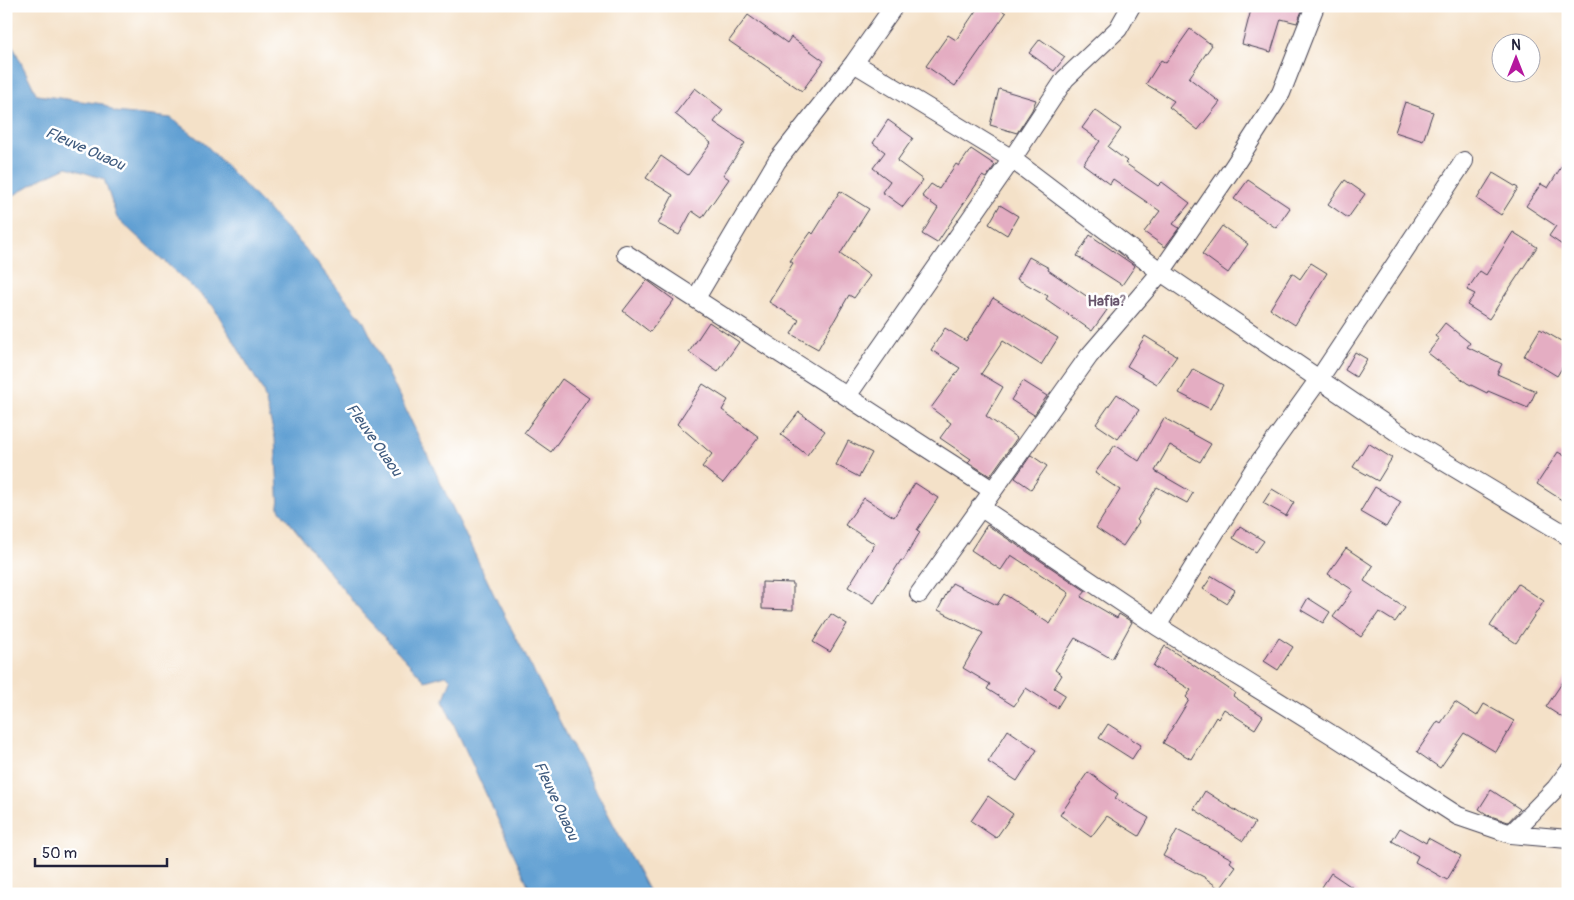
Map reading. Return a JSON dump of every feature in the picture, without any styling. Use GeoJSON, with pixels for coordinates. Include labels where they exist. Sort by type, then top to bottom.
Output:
{"type":"FeatureCollection","features":[{"type":"Feature","properties":{"kind":"street"},"geometry":{"type":"LineString","coordinates":[[696,298],[777,161],[854,63],[894,6]]}},
{"type":"Feature","properties":{"kind":"street"},"geometry":{"type":"LineString","coordinates":[[847,396],[1066,78],[1118,29],[1131,6]]}},
{"type":"Feature","properties":{"kind":"street"},"geometry":{"type":"LineString","coordinates":[[918,594],[1089,356],[1161,272],[1234,166],[1280,93],[1315,6]]}},
{"type":"Feature","properties":{"kind":"street"},"geometry":{"type":"LineString","coordinates":[[854,63],[1012,159],[1161,272],[1410,441],[1568,536]]}},
{"type":"Feature","properties":{"kind":"street"},"geometry":{"type":"LineString","coordinates":[[1157,626],[1253,471],[1319,378],[1464,161]]}},
{"type":"Feature","properties":{"kind":"street"},"geometry":{"type":"LineString","coordinates":[[626,254],[992,490]]}},
{"type":"Feature","properties":{"kind":"street"},"geometry":{"type":"LineString","coordinates":[[980,507],[1157,626],[1458,816],[1511,834],[1568,839]]}},
{"type":"Feature","properties":{"kind":"street"},"geometry":{"type":"LineString","coordinates":[[1511,834],[1556,788],[1568,772]]}},
{"type":"Feature","properties":{"kind":"water","name":"Fleuve Ouaou"},"geometry":{"type":"Polygon","coordinates":[[[6,32],[37,95],[103,104],[115,112],[171,118],[206,145],[304,247],[363,320],[498,603],[650,894],[528,894],[529,887],[443,701],[451,680],[446,675],[425,681],[361,612],[279,509],[275,438],[263,391],[213,306],[117,218],[104,179],[67,167],[39,180],[6,200],[6,32]]]}},
{"type":"Feature","properties":{"kind":"building"},"geometry":{"type":"Polygon","coordinates":[[[979,6],[995,6],[1006,13],[955,86],[926,66],[948,35],[956,40],[979,6]]]}},
{"type":"Feature","properties":{"kind":"building"},"geometry":{"type":"Polygon","coordinates":[[[1252,6],[1304,6],[1297,23],[1281,19],[1271,52],[1242,44],[1252,6]]]}},
{"type":"Feature","properties":{"kind":"building"},"geometry":{"type":"Polygon","coordinates":[[[748,15],[787,43],[791,37],[824,61],[802,91],[729,41],[748,15]]]}},
{"type":"Feature","properties":{"kind":"building"},"geometry":{"type":"Polygon","coordinates":[[[1190,29],[1212,45],[1189,78],[1220,102],[1198,130],[1169,107],[1174,101],[1146,84],[1161,60],[1166,63],[1190,29]]]}},
{"type":"Feature","properties":{"kind":"building"},"geometry":{"type":"Polygon","coordinates":[[[1040,39],[1065,57],[1054,71],[1029,53],[1040,39]]]}},
{"type":"Feature","properties":{"kind":"building"},"geometry":{"type":"Polygon","coordinates":[[[695,88],[723,110],[714,122],[745,143],[723,175],[729,179],[702,218],[692,211],[679,235],[658,224],[673,195],[646,178],[661,156],[688,175],[711,143],[675,114],[695,88]]]}},
{"type":"Feature","properties":{"kind":"building"},"geometry":{"type":"Polygon","coordinates":[[[999,89],[1036,100],[1032,110],[1017,133],[990,125],[999,89]]]}},
{"type":"Feature","properties":{"kind":"building"},"geometry":{"type":"Polygon","coordinates":[[[1405,102],[1433,112],[1423,141],[1395,132],[1405,102]]]}},
{"type":"Feature","properties":{"kind":"building"},"geometry":{"type":"Polygon","coordinates":[[[1095,110],[1121,129],[1108,147],[1127,161],[1125,163],[1158,186],[1162,182],[1190,203],[1173,224],[1179,228],[1165,247],[1144,232],[1160,211],[1113,179],[1110,184],[1083,164],[1100,141],[1082,128],[1095,110]]]}},
{"type":"Feature","properties":{"kind":"building"},"geometry":{"type":"Polygon","coordinates":[[[888,120],[913,138],[897,161],[923,180],[903,207],[882,192],[890,181],[873,168],[885,152],[873,143],[888,120]]]}},
{"type":"Feature","properties":{"kind":"building"},"geometry":{"type":"Polygon","coordinates":[[[971,149],[995,165],[986,178],[982,176],[937,243],[922,234],[938,208],[922,196],[931,184],[939,189],[956,164],[959,166],[971,149]]]}},
{"type":"Feature","properties":{"kind":"building"},"geometry":{"type":"Polygon","coordinates":[[[1568,156],[1568,249],[1549,236],[1556,226],[1526,206],[1541,184],[1548,188],[1568,156]]]}},
{"type":"Feature","properties":{"kind":"building"},"geometry":{"type":"Polygon","coordinates":[[[1493,173],[1518,188],[1501,215],[1477,199],[1493,173]]]}},
{"type":"Feature","properties":{"kind":"building"},"geometry":{"type":"Polygon","coordinates":[[[1248,180],[1290,208],[1276,228],[1234,199],[1248,180]]]}},
{"type":"Feature","properties":{"kind":"building"},"geometry":{"type":"Polygon","coordinates":[[[1345,180],[1365,194],[1348,218],[1328,204],[1345,180]]]}},
{"type":"Feature","properties":{"kind":"building"},"geometry":{"type":"Polygon","coordinates":[[[840,191],[869,209],[840,254],[870,276],[854,298],[849,295],[818,349],[791,334],[799,320],[769,302],[793,263],[790,261],[811,232],[813,234],[840,191]]]}},
{"type":"Feature","properties":{"kind":"building"},"geometry":{"type":"Polygon","coordinates":[[[1000,205],[1018,216],[1007,235],[989,224],[1000,205]]]}},
{"type":"Feature","properties":{"kind":"building"},"geometry":{"type":"Polygon","coordinates":[[[1222,226],[1248,244],[1228,273],[1202,254],[1222,226]]]}},
{"type":"Feature","properties":{"kind":"building"},"geometry":{"type":"Polygon","coordinates":[[[1513,232],[1537,247],[1489,319],[1467,305],[1475,294],[1467,290],[1480,271],[1486,275],[1513,232]]]}},
{"type":"Feature","properties":{"kind":"building"},"geometry":{"type":"Polygon","coordinates":[[[1090,235],[1135,266],[1122,285],[1077,256],[1090,235]]]}},
{"type":"Feature","properties":{"kind":"building"},"geometry":{"type":"Polygon","coordinates":[[[1029,257],[1049,268],[1048,270],[1107,310],[1092,331],[1046,299],[1048,296],[1017,279],[1029,257]]]}},
{"type":"Feature","properties":{"kind":"building"},"geometry":{"type":"Polygon","coordinates":[[[1311,263],[1327,273],[1295,325],[1270,309],[1292,273],[1300,279],[1311,263]]]}},
{"type":"Feature","properties":{"kind":"building"},"geometry":{"type":"Polygon","coordinates":[[[647,280],[674,300],[650,332],[623,311],[647,280]]]}},
{"type":"Feature","properties":{"kind":"building"},"geometry":{"type":"Polygon","coordinates":[[[993,298],[1058,338],[1041,365],[1003,341],[981,374],[1003,387],[986,416],[1017,438],[990,476],[968,462],[971,459],[940,438],[951,423],[931,408],[960,368],[931,350],[945,328],[966,341],[993,298]]]}},
{"type":"Feature","properties":{"kind":"building"},"geometry":{"type":"Polygon","coordinates":[[[709,322],[739,342],[718,372],[689,352],[709,322]]]}},
{"type":"Feature","properties":{"kind":"building"},"geometry":{"type":"Polygon","coordinates":[[[1445,323],[1470,343],[1467,347],[1502,364],[1497,374],[1536,391],[1528,408],[1488,391],[1487,393],[1467,383],[1428,353],[1439,339],[1435,336],[1445,323]]]}},
{"type":"Feature","properties":{"kind":"building"},"geometry":{"type":"Polygon","coordinates":[[[1540,329],[1568,345],[1568,358],[1557,376],[1524,356],[1540,329]]]}},
{"type":"Feature","properties":{"kind":"building"},"geometry":{"type":"Polygon","coordinates":[[[1145,336],[1177,356],[1157,384],[1127,366],[1145,336]]]}},
{"type":"Feature","properties":{"kind":"building"},"geometry":{"type":"Polygon","coordinates":[[[1355,352],[1367,359],[1356,377],[1345,370],[1355,352]]]}},
{"type":"Feature","properties":{"kind":"building"},"geometry":{"type":"Polygon","coordinates":[[[1193,369],[1223,385],[1210,409],[1179,393],[1193,369]]]}},
{"type":"Feature","properties":{"kind":"building"},"geometry":{"type":"Polygon","coordinates":[[[562,379],[589,398],[551,452],[524,433],[562,379]]]}},
{"type":"Feature","properties":{"kind":"building"},"geometry":{"type":"Polygon","coordinates":[[[1023,381],[1047,396],[1034,415],[1011,400],[1023,381]]]}},
{"type":"Feature","properties":{"kind":"building"},"geometry":{"type":"Polygon","coordinates":[[[703,384],[728,400],[722,410],[759,437],[723,483],[702,467],[712,454],[677,424],[703,384]]]}},
{"type":"Feature","properties":{"kind":"building"},"geometry":{"type":"Polygon","coordinates":[[[1117,394],[1139,410],[1118,439],[1096,424],[1117,394]]]}},
{"type":"Feature","properties":{"kind":"building"},"geometry":{"type":"Polygon","coordinates":[[[799,412],[825,431],[807,455],[781,435],[799,412]]]}},
{"type":"Feature","properties":{"kind":"building"},"geometry":{"type":"Polygon","coordinates":[[[1164,418],[1211,444],[1200,462],[1170,445],[1155,471],[1193,493],[1187,503],[1157,487],[1137,520],[1139,522],[1123,546],[1096,528],[1120,490],[1095,473],[1115,445],[1139,461],[1164,418]]]}},
{"type":"Feature","properties":{"kind":"building"},"geometry":{"type":"Polygon","coordinates":[[[848,441],[872,453],[859,477],[836,465],[848,441]]]}},
{"type":"Feature","properties":{"kind":"building"},"geometry":{"type":"Polygon","coordinates":[[[1368,443],[1392,458],[1378,481],[1353,467],[1368,443]]]}},
{"type":"Feature","properties":{"kind":"building"},"geometry":{"type":"Polygon","coordinates":[[[1558,452],[1568,458],[1568,504],[1537,484],[1558,452]]]}},
{"type":"Feature","properties":{"kind":"building"},"geometry":{"type":"Polygon","coordinates":[[[1031,455],[1047,466],[1031,489],[1015,478],[1031,455]]]}},
{"type":"Feature","properties":{"kind":"building"},"geometry":{"type":"Polygon","coordinates":[[[915,483],[938,498],[917,530],[920,532],[903,561],[901,560],[874,603],[848,587],[875,544],[845,525],[864,498],[894,517],[915,483]]]}},
{"type":"Feature","properties":{"kind":"building"},"geometry":{"type":"Polygon","coordinates":[[[1375,487],[1401,502],[1386,527],[1360,512],[1375,487]]]}},
{"type":"Feature","properties":{"kind":"building"},"geometry":{"type":"Polygon","coordinates":[[[1272,489],[1294,502],[1286,516],[1263,503],[1272,489]]]}},
{"type":"Feature","properties":{"kind":"building"},"geometry":{"type":"Polygon","coordinates":[[[987,525],[1086,591],[1081,597],[1117,618],[1119,614],[1132,622],[1112,659],[1075,638],[1055,670],[1062,675],[1054,688],[1065,695],[1057,708],[1026,688],[1014,706],[987,689],[990,684],[963,668],[983,633],[938,610],[952,583],[997,605],[1004,594],[1050,624],[1069,593],[1011,555],[1001,570],[971,550],[987,525]]]}},
{"type":"Feature","properties":{"kind":"building"},"geometry":{"type":"Polygon","coordinates":[[[1240,526],[1264,541],[1256,552],[1233,538],[1240,526]]]}},
{"type":"Feature","properties":{"kind":"building"},"geometry":{"type":"Polygon","coordinates":[[[1346,548],[1373,566],[1364,581],[1405,608],[1395,622],[1379,612],[1361,637],[1333,617],[1353,590],[1328,574],[1346,548]]]}},
{"type":"Feature","properties":{"kind":"building"},"geometry":{"type":"Polygon","coordinates":[[[1212,576],[1235,590],[1226,603],[1203,589],[1212,576]]]}},
{"type":"Feature","properties":{"kind":"building"},"geometry":{"type":"Polygon","coordinates":[[[762,582],[793,583],[793,610],[762,609],[762,582]]]}},
{"type":"Feature","properties":{"kind":"building"},"geometry":{"type":"Polygon","coordinates":[[[1518,584],[1544,601],[1516,643],[1490,626],[1518,584]]]}},
{"type":"Feature","properties":{"kind":"building"},"geometry":{"type":"Polygon","coordinates":[[[1308,598],[1330,612],[1323,623],[1301,610],[1308,598]]]}},
{"type":"Feature","properties":{"kind":"building"},"geometry":{"type":"Polygon","coordinates":[[[831,614],[847,624],[830,652],[813,642],[831,614]]]}},
{"type":"Feature","properties":{"kind":"building"},"geometry":{"type":"Polygon","coordinates":[[[1279,638],[1293,647],[1278,670],[1264,661],[1279,638]]]}},
{"type":"Feature","properties":{"kind":"building"},"geometry":{"type":"Polygon","coordinates":[[[1165,646],[1235,693],[1233,696],[1263,716],[1255,729],[1224,709],[1218,719],[1216,717],[1191,759],[1163,743],[1189,700],[1186,697],[1191,690],[1153,666],[1165,646]]]}},
{"type":"Feature","properties":{"kind":"building"},"geometry":{"type":"Polygon","coordinates":[[[1568,674],[1568,721],[1546,707],[1568,674]]]}},
{"type":"Feature","properties":{"kind":"building"},"geometry":{"type":"Polygon","coordinates":[[[1455,702],[1477,716],[1484,704],[1514,721],[1496,752],[1464,733],[1440,768],[1417,752],[1438,721],[1441,723],[1455,702]]]}},
{"type":"Feature","properties":{"kind":"building"},"geometry":{"type":"Polygon","coordinates":[[[1108,724],[1141,745],[1132,759],[1099,738],[1108,724]]]}},
{"type":"Feature","properties":{"kind":"building"},"geometry":{"type":"Polygon","coordinates":[[[1008,730],[1037,750],[1017,781],[988,762],[1008,730]]]}},
{"type":"Feature","properties":{"kind":"building"},"geometry":{"type":"Polygon","coordinates":[[[1088,772],[1118,794],[1115,798],[1149,818],[1139,836],[1107,816],[1091,837],[1060,815],[1088,772]]]}},
{"type":"Feature","properties":{"kind":"building"},"geometry":{"type":"Polygon","coordinates":[[[1491,790],[1520,809],[1508,822],[1488,815],[1479,809],[1491,790]]]}},
{"type":"Feature","properties":{"kind":"building"},"geometry":{"type":"Polygon","coordinates":[[[1205,791],[1255,823],[1243,841],[1194,809],[1205,791]]]}},
{"type":"Feature","properties":{"kind":"building"},"geometry":{"type":"Polygon","coordinates":[[[988,796],[1013,814],[996,838],[971,821],[988,796]]]}},
{"type":"Feature","properties":{"kind":"building"},"geometry":{"type":"Polygon","coordinates":[[[1400,828],[1426,843],[1428,838],[1461,856],[1447,880],[1415,862],[1418,856],[1392,841],[1400,828]]]}},
{"type":"Feature","properties":{"kind":"building"},"geometry":{"type":"Polygon","coordinates":[[[1177,830],[1232,859],[1230,862],[1236,867],[1220,889],[1204,877],[1163,856],[1177,830]]]}},
{"type":"Feature","properties":{"kind":"building"},"geometry":{"type":"Polygon","coordinates":[[[1331,873],[1362,894],[1333,894],[1322,887],[1331,873]]]}},
{"type":"Feature","properties":{"kind":"district","name":"Hafia?"},"geometry":{"type":"Point","coordinates":[1107,301]}}]}
